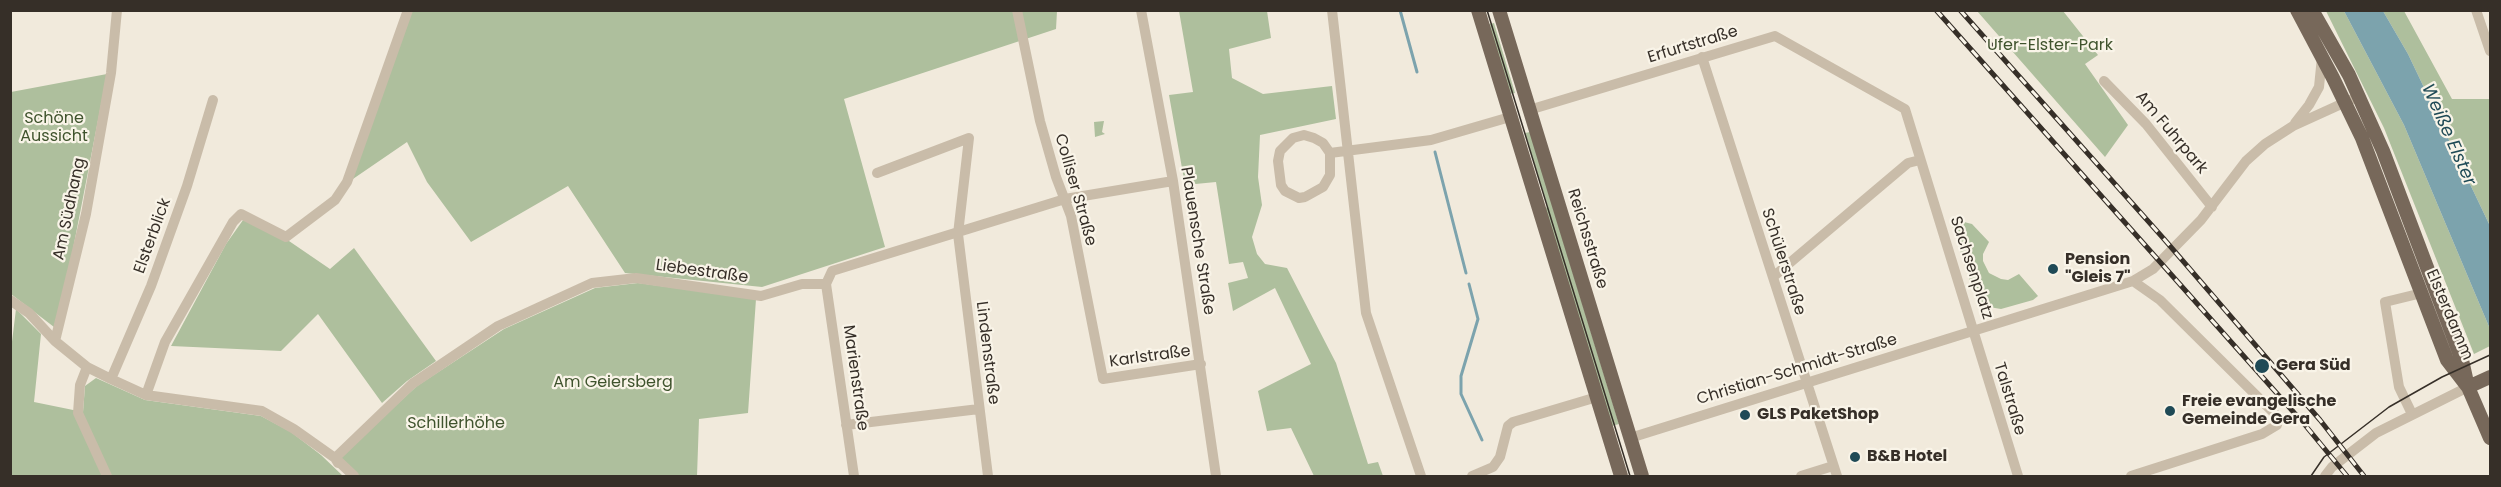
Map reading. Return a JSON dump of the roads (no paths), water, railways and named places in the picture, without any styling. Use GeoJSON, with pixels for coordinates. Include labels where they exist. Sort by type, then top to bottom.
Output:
{"type":"FeatureCollection","features":[{"type":"Feature","properties":{"kind":"main road"},"geometry":{"type":"LineString","coordinates":[[1478,10],[1621,477]]}},
{"type":"Feature","properties":{"kind":"main road","name":"Reichsstraße"},"geometry":{"type":"LineString","coordinates":[[1499,10],[1642,477]]}},
{"type":"Feature","properties":{"kind":"main road","name":"Elsterdamm"},"geometry":{"type":"LineString","coordinates":[[2297,10],[2362,138],[2447,360],[2468,387]]}},
{"type":"Feature","properties":{"kind":"main road","name":"Elsterdamm"},"geometry":{"type":"LineString","coordinates":[[2312,10],[2359,96],[2392,172],[2459,350],[2468,387]]}},
{"type":"Feature","properties":{"kind":"main road"},"geometry":{"type":"LineString","coordinates":[[1510,117],[1529,110]]}},
{"type":"Feature","properties":{"kind":"main road"},"geometry":{"type":"LineString","coordinates":[[2490,376],[2468,387],[2490,438]]}},
{"type":"Feature","properties":{"kind":"main road"},"geometry":{"type":"LineString","coordinates":[[1611,444],[1630,438]]}},
{"type":"Feature","properties":{"kind":"street","name":"Am Südhang"},"geometry":{"type":"LineString","coordinates":[[55,341],[86,214],[111,73],[117,10]]}},
{"type":"Feature","properties":{"kind":"street"},"geometry":{"type":"LineString","coordinates":[[146,395],[165,342],[233,222],[241,214],[286,237],[334,200],[347,182],[408,10]]}},
{"type":"Feature","properties":{"kind":"street","name":"Colliser Straße"},"geometry":{"type":"LineString","coordinates":[[1017,10],[1041,121],[1056,177],[1071,216],[1103,379]]}},
{"type":"Feature","properties":{"kind":"street","name":"Plauensche Straße"},"geometry":{"type":"LineString","coordinates":[[1141,10],[1173,181],[1216,477]]}},
{"type":"Feature","properties":{"kind":"street"},"geometry":{"type":"LineString","coordinates":[[1332,10],[1366,313],[1421,477]]}},
{"type":"Feature","properties":{"kind":"street"},"geometry":{"type":"LineString","coordinates":[[2476,10],[2490,51]]}},
{"type":"Feature","properties":{"kind":"street","name":"Erfurtstraße"},"geometry":{"type":"LineString","coordinates":[[1529,110],[1775,36],[1905,109],[1920,160]]}},
{"type":"Feature","properties":{"kind":"street","name":"Schülerstraße"},"geometry":{"type":"LineString","coordinates":[[1702,57],[1835,471]]}},
{"type":"Feature","properties":{"kind":"street"},"geometry":{"type":"LineString","coordinates":[[2292,126],[2309,105],[2319,87],[2322,57]]}},
{"type":"Feature","properties":{"kind":"street","name":"Am Fuhrpark"},"geometry":{"type":"LineString","coordinates":[[2104,81],[2146,124],[2212,207]]}},
{"type":"Feature","properties":{"kind":"street","name":"Am Fuhrpark"},"geometry":{"type":"LineString","coordinates":[[2133,281],[2153,269],[2212,207],[2246,161],[2265,144],[2292,126],[2359,96]]}},
{"type":"Feature","properties":{"kind":"street","name":"Elsterblick"},"geometry":{"type":"LineString","coordinates":[[111,379],[151,286],[187,186],[213,100]]}},
{"type":"Feature","properties":{"kind":"street"},"geometry":{"type":"LineString","coordinates":[[1330,153],[1431,140],[1510,117]]}},
{"type":"Feature","properties":{"kind":"street"},"geometry":{"type":"LineString","coordinates":[[1304,135],[1323,143],[1330,153],[1330,175],[1323,187],[1299,198],[1285,192],[1281,185],[1278,161],[1280,151],[1286,143],[1304,135]]}},
{"type":"Feature","properties":{"kind":"street"},"geometry":{"type":"LineString","coordinates":[[877,173],[969,138],[958,234]]}},
{"type":"Feature","properties":{"kind":"street"},"geometry":{"type":"LineString","coordinates":[[1773,277],[1908,163],[1920,160]]}},
{"type":"Feature","properties":{"kind":"street","name":"Sachsenplatz"},"geometry":{"type":"LineString","coordinates":[[1920,160],[1972,331],[2133,281]]}},
{"type":"Feature","properties":{"kind":"street"},"geometry":{"type":"LineString","coordinates":[[826,284],[832,271],[1065,200],[1173,181]]}},
{"type":"Feature","properties":{"kind":"street","name":"Lindenstraße"},"geometry":{"type":"LineString","coordinates":[[958,234],[988,477]]}},
{"type":"Feature","properties":{"kind":"street","name":"Liebestraße"},"geometry":{"type":"LineString","coordinates":[[334,459],[411,384],[498,326],[592,283],[636,278],[760,296],[802,284],[826,284]]}},
{"type":"Feature","properties":{"kind":"street"},"geometry":{"type":"LineString","coordinates":[[2131,477],[2262,434],[2277,425],[2278,417],[2160,300],[2133,281]]}},
{"type":"Feature","properties":{"kind":"street","name":"Marienstraße"},"geometry":{"type":"LineString","coordinates":[[826,284],[854,477]]}},
{"type":"Feature","properties":{"kind":"street"},"geometry":{"type":"LineString","coordinates":[[2412,414],[2406,406],[2399,387],[2385,302],[2422,293]]}},
{"type":"Feature","properties":{"kind":"street"},"geometry":{"type":"LineString","coordinates":[[10,300],[29,313],[55,341],[87,367],[146,395],[262,411],[294,429],[354,477]]}},
{"type":"Feature","properties":{"kind":"street","name":"Christian-Schmidt-Straße"},"geometry":{"type":"LineString","coordinates":[[1630,438],[1972,331]]}},
{"type":"Feature","properties":{"kind":"street","name":"Talstraße"},"geometry":{"type":"LineString","coordinates":[[1972,331],[2018,477]]}},
{"type":"Feature","properties":{"kind":"street","name":"Karlstraße"},"geometry":{"type":"LineString","coordinates":[[1103,379],[1201,364]]}},
{"type":"Feature","properties":{"kind":"street"},"geometry":{"type":"LineString","coordinates":[[87,367],[80,385],[78,413],[107,477]]}},
{"type":"Feature","properties":{"kind":"street"},"geometry":{"type":"LineString","coordinates":[[2325,476],[2332,467],[2362,443],[2412,414],[2468,387]]}},
{"type":"Feature","properties":{"kind":"street"},"geometry":{"type":"LineString","coordinates":[[1472,477],[1493,467],[1500,457],[1508,426],[1513,422],[1597,397]]}},
{"type":"Feature","properties":{"kind":"street"},"geometry":{"type":"LineString","coordinates":[[846,425],[979,409]]}},
{"type":"Feature","properties":{"kind":"street"},"geometry":{"type":"LineString","coordinates":[[334,459],[346,477]]}},
{"type":"Feature","properties":{"kind":"street"},"geometry":{"type":"LineString","coordinates":[[1801,477],[1835,471]]}},
{"type":"Feature","properties":{"kind":"water"},"geometry":{"type":"Polygon","coordinates":[[[2344,11],[2383,11],[2408,54],[2490,226],[2490,329],[2404,125],[2344,11]]]}},
{"type":"Feature","properties":{"kind":"waterway"},"geometry":{"type":"LineString","coordinates":[[1400,10],[1417,72]]}},
{"type":"Feature","properties":{"kind":"waterway"},"geometry":{"type":"LineString","coordinates":[[1435,152],[1466,273]]}},
{"type":"Feature","properties":{"kind":"waterway"},"geometry":{"type":"LineString","coordinates":[[1469,284],[1478,319],[1461,376],[1461,394],[1482,440]]}},
{"type":"Feature","properties":{"kind":"tram line"},"geometry":{"type":"LineString","coordinates":[[1487,10],[1630,476]]}},
{"type":"Feature","properties":{"kind":"tram line"},"geometry":{"type":"LineString","coordinates":[[2311,476],[2324,457],[2389,407],[2442,377],[2490,355]]}},
{"type":"Feature","properties":{"kind":"railway"},"geometry":{"type":"LineString","coordinates":[[1936,10],[2305,425],[2347,476]]}},
{"type":"Feature","properties":{"kind":"railway"},"geometry":{"type":"LineString","coordinates":[[1960,10],[2164,239],[2320,420],[2364,476]]}},
{"type":"Feature","properties":{"kind":"place","name":"Pension \"Gleis 7\""},"geometry":{"type":"Point","coordinates":[2053,269]}},
{"type":"Feature","properties":{"kind":"place","name":"Gera Süd"},"geometry":{"type":"Point","coordinates":[2262,366]}},
{"type":"Feature","properties":{"kind":"place","name":"Freie evangelische Gemeinde Gera"},"geometry":{"type":"Point","coordinates":[2170,411]}},
{"type":"Feature","properties":{"kind":"place","name":"GLS PaketShop"},"geometry":{"type":"Point","coordinates":[1745,415]}},
{"type":"Feature","properties":{"kind":"place","name":"B&B Hotel"},"geometry":{"type":"Point","coordinates":[1855,457]}},
{"type":"Feature","properties":{"kind":"park label","name":"Ufer-Elster-Park"},"geometry":{"type":"Point","coordinates":[2050,46]}},
{"type":"Feature","properties":{"kind":"park label","name":"Schöne Aussicht"},"geometry":{"type":"Point","coordinates":[54,128]}},
{"type":"Feature","properties":{"kind":"park label","name":"Am Geiersberg"},"geometry":{"type":"Point","coordinates":[613,383]}},
{"type":"Feature","properties":{"kind":"park label","name":"Schillerhöhe"},"geometry":{"type":"Point","coordinates":[456,424]}},
{"type":"Feature","properties":{"kind":"water label","name":"Weiße Elster"},"geometry":{"type":"Point","coordinates":[2448,135]}}]}
